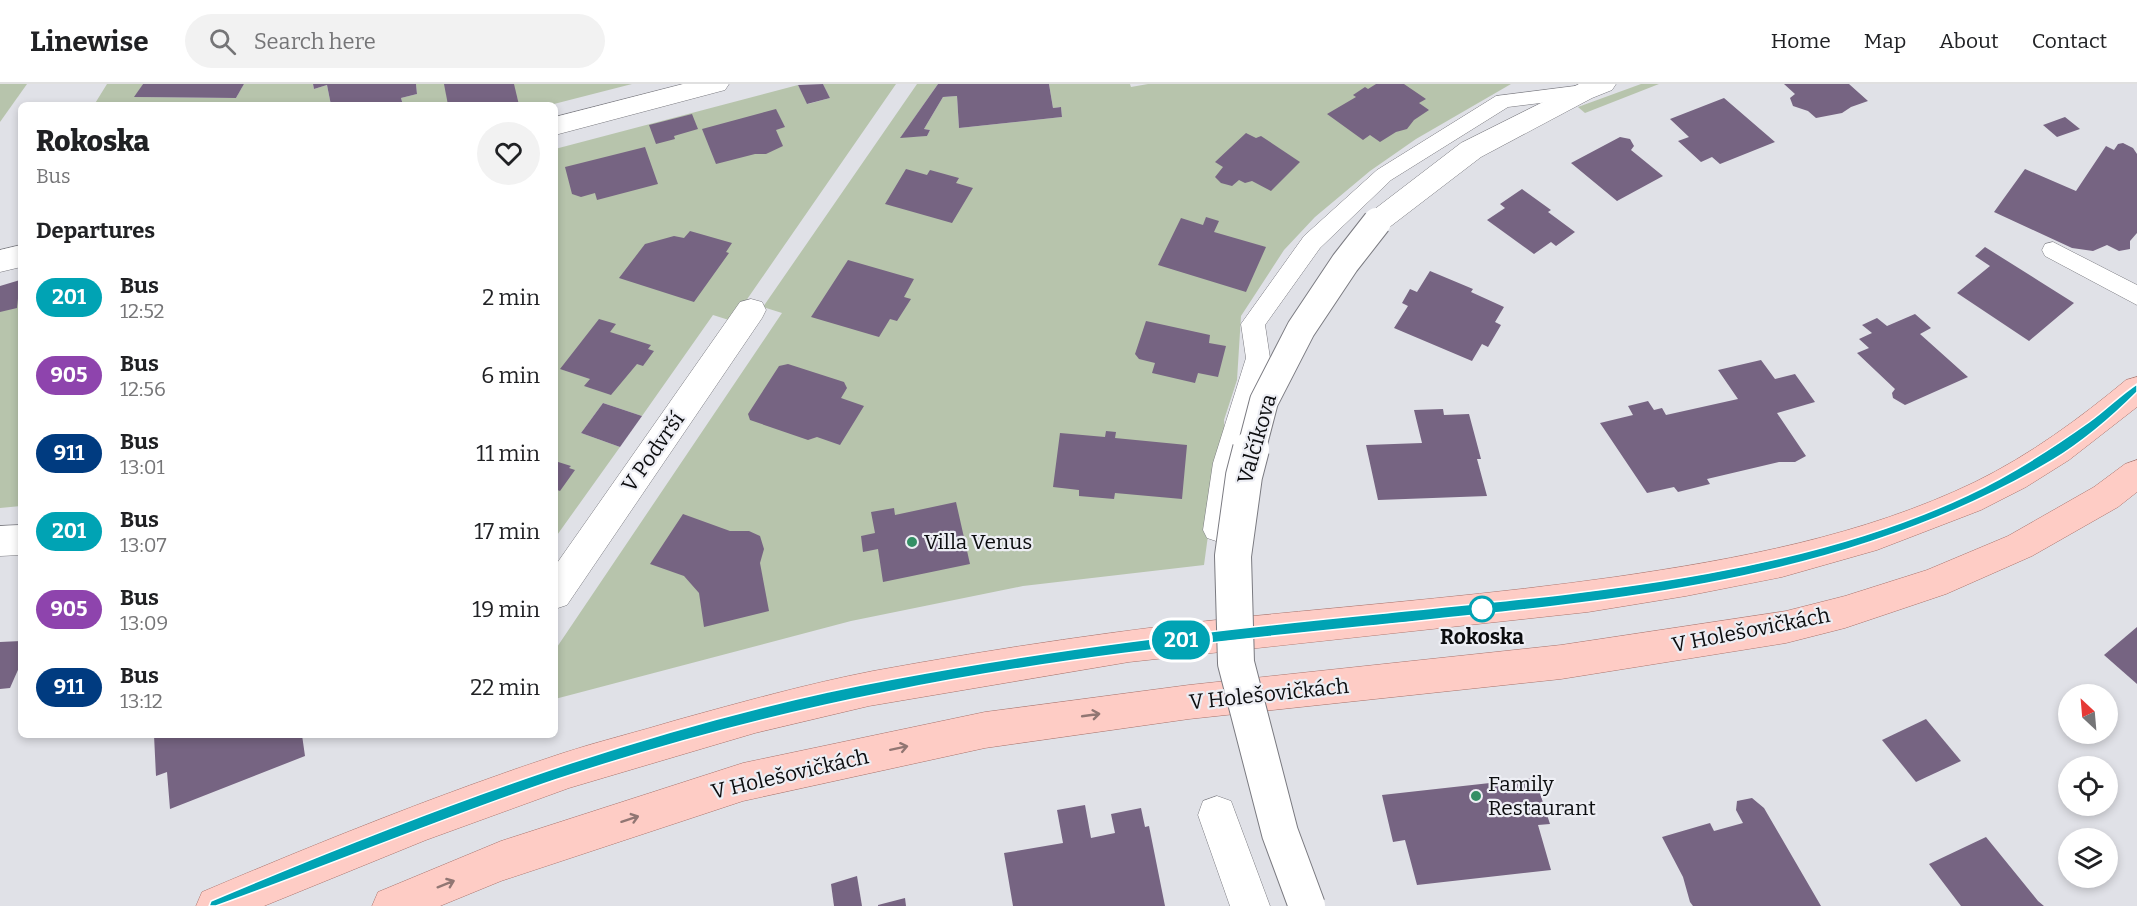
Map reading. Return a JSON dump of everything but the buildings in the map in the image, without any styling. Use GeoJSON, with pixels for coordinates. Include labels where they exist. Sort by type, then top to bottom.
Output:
{"type":"FeatureCollection","features":[{"type":"Feature","properties":{"kind":"main road"},"geometry":{"type":"LineString","coordinates":[[216,906],[350,849],[556,773],[738,720],[889,685],[1084,653],[1200,637],[1519,605],[1624,591],[1723,576],[1805,558],[1895,529],[1971,499],[2053,454],[2137,389]]}},
{"type":"Feature","properties":{"kind":"main road","name":"V Holešovičkách"},"geometry":{"type":"LineString","coordinates":[[392,906],[501,861],[743,782],[984,730],[1189,702],[1561,662],[1786,627],[1845,612],[1934,583],[2020,546],[2106,497],[2137,474]]}},
{"type":"Feature","properties":{"kind":"street"},"geometry":{"type":"LineString","coordinates":[[558,125],[716,84]]}},
{"type":"Feature","properties":{"kind":"street","name":"Valčíkova"},"geometry":{"type":"LineString","coordinates":[[1307,906],[1280,833],[1236,663],[1233,556],[1244,476],[1264,401],[1301,329],[1345,262],[1377,222],[1470,150],[1593,88]]}},
{"type":"Feature","properties":{"kind":"street"},"geometry":{"type":"LineString","coordinates":[[0,261],[18,257]]}},
{"type":"Feature","properties":{"kind":"street","name":"V Podvrší"},"geometry":{"type":"LineString","coordinates":[[558,590],[751,310]]}},
{"type":"Feature","properties":{"kind":"street"},"geometry":{"type":"LineString","coordinates":[[0,541],[18,540]]}},
{"type":"Feature","properties":{"kind":"street"},"geometry":{"type":"LineString","coordinates":[[1217,814],[1250,906]]}},
{"type":"Feature","properties":{"kind":"lane"},"geometry":{"type":"LineString","coordinates":[[1216,530],[1226,463],[1258,358],[1253,324],[1312,242],[1384,175],[1503,101],[1593,88]]}},
{"type":"Feature","properties":{"kind":"lane"},"geometry":{"type":"LineString","coordinates":[[2053,250],[2137,296]]}},
{"type":"Feature","properties":{"kind":"green space"},"geometry":{"type":"Polygon","coordinates":[[[0,84],[27,84],[0,122],[0,84]]]}},
{"type":"Feature","properties":{"kind":"green space"},"geometry":{"type":"Polygon","coordinates":[[[107,84],[143,84],[135,97],[236,98],[244,84],[313,84],[314,89],[327,85],[330,102],[96,102],[107,84]]]}},
{"type":"Feature","properties":{"kind":"green space"},"geometry":{"type":"Polygon","coordinates":[[[416,84],[632,84],[558,103],[402,102],[401,98],[417,94],[416,84]]]}},
{"type":"Feature","properties":{"kind":"green space"},"geometry":{"type":"Polygon","coordinates":[[[823,84],[896,84],[732,321],[713,315],[642,416],[603,403],[581,433],[620,447],[558,534],[558,148],[798,85],[808,104],[830,98],[823,84]]]}},
{"type":"Feature","properties":{"kind":"green space"},"geometry":{"type":"Polygon","coordinates":[[[917,84],[938,84],[901,137],[927,136],[930,130],[924,129],[943,97],[957,96],[959,128],[1062,117],[1061,107],[1053,108],[1049,84],[1130,84],[1131,87],[1148,84],[1511,84],[1416,139],[1370,171],[1315,217],[1284,250],[1241,316],[1237,380],[1224,420],[1225,436],[1217,469],[1204,565],[1023,586],[851,621],[558,698],[558,646],[782,313],[763,307],[917,84]]]}},
{"type":"Feature","properties":{"kind":"green space"},"geometry":{"type":"Polygon","coordinates":[[[1641,84],[1659,84],[1585,113],[1578,107],[1641,84]]]}},
{"type":"Feature","properties":{"kind":"green space"},"geometry":{"type":"Polygon","coordinates":[[[18,284],[18,506],[0,508],[0,289],[18,284]]]}},
{"type":"Feature","properties":{"kind":"bus line","name":"201"},"geometry":{"type":"LineString","coordinates":[[216,906],[350,849],[556,773],[738,720],[889,685],[1084,653],[1200,637],[1530,604],[1624,591],[1723,576],[1805,558],[1895,529],[1971,499],[2053,454],[2137,389]]}},
{"type":"Feature","properties":{"kind":"place","name":"Villa Venus"},"geometry":{"type":"Point","coordinates":[912,542]}},
{"type":"Feature","properties":{"kind":"place","name":"Rokoska"},"geometry":{"type":"Point","coordinates":[1482,609]}},
{"type":"Feature","properties":{"kind":"place","name":"Family Restaurant"},"geometry":{"type":"Point","coordinates":[1476,796]}}]}
